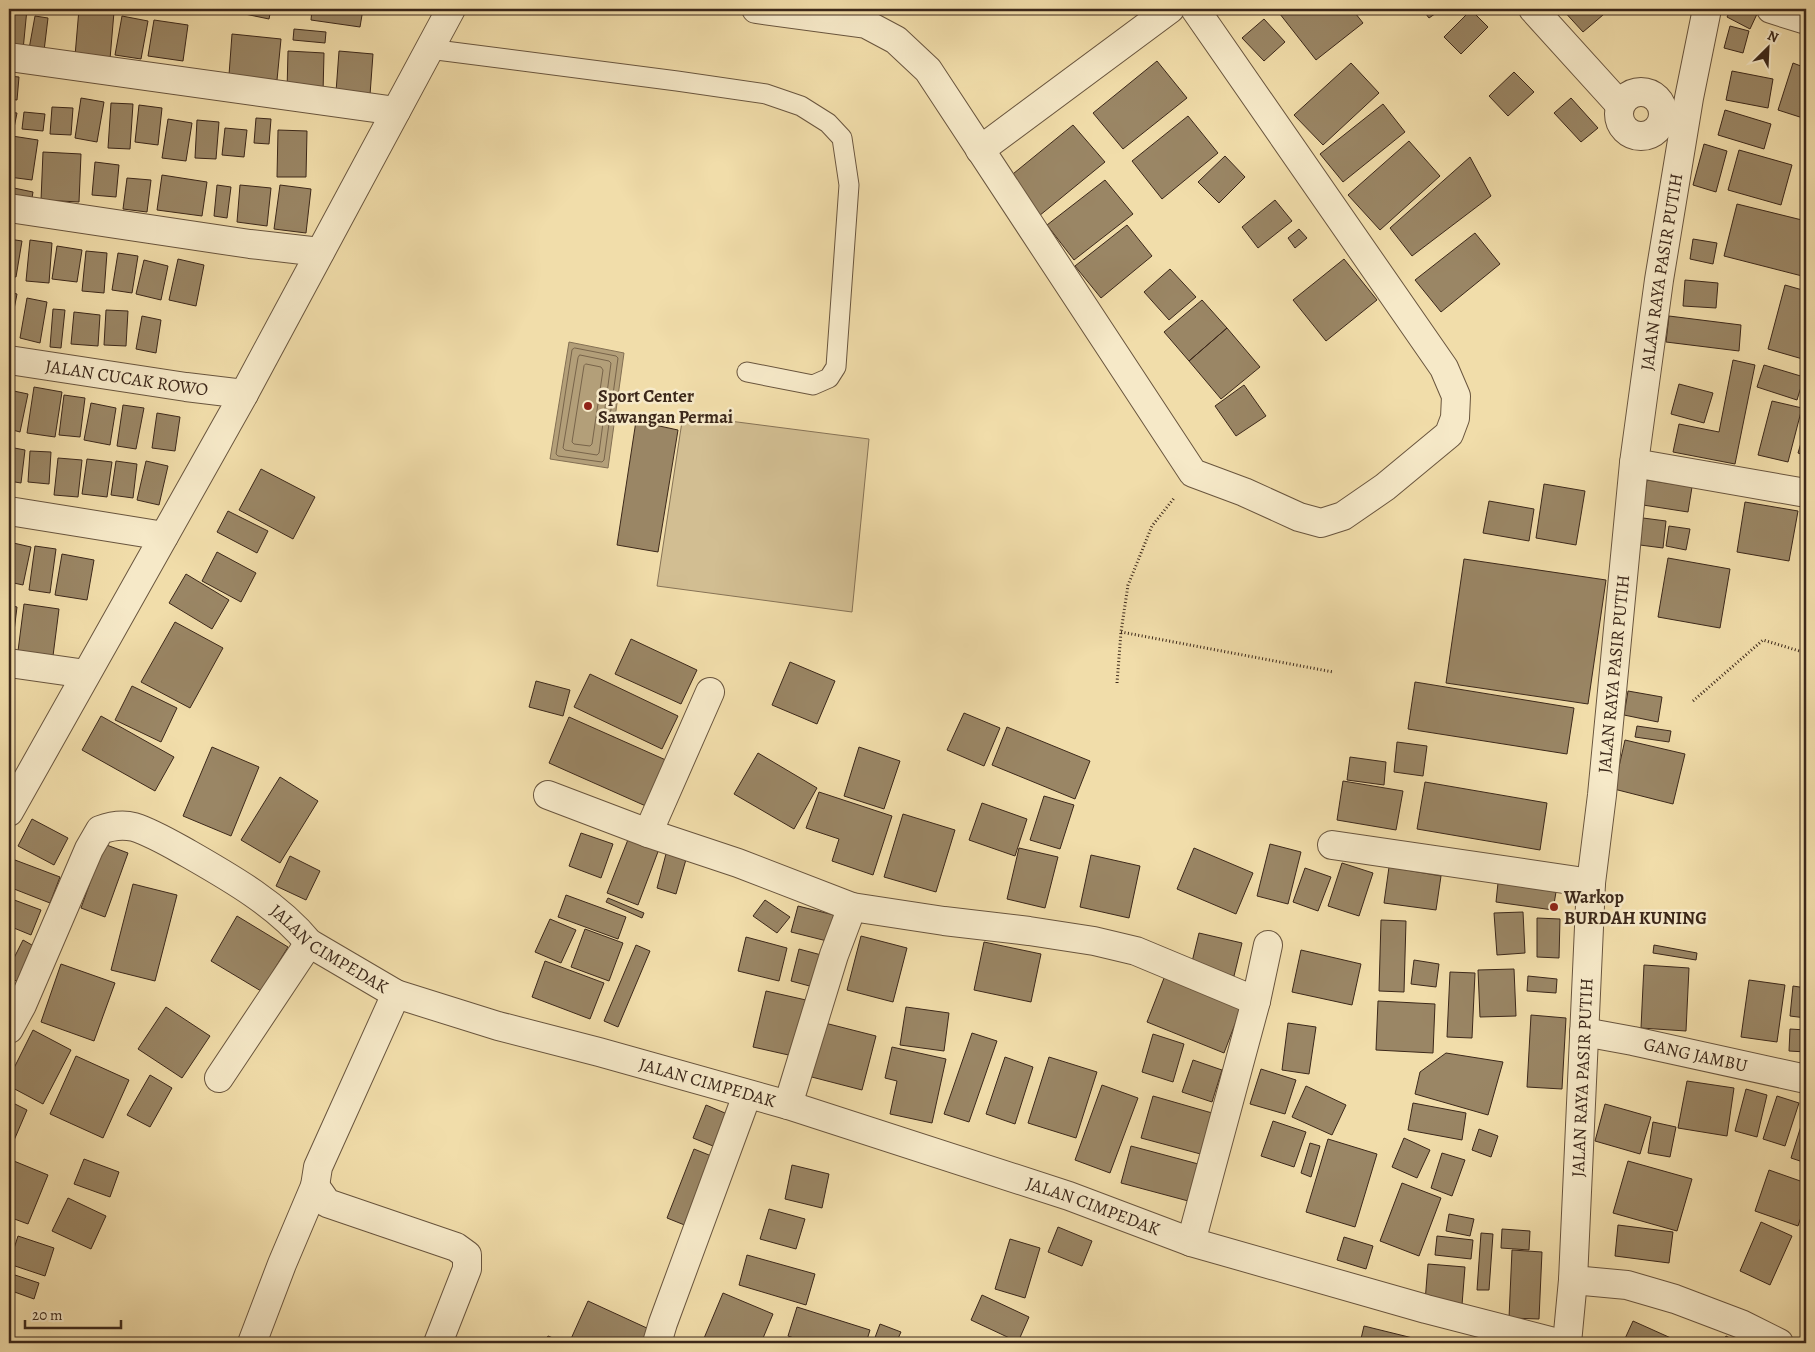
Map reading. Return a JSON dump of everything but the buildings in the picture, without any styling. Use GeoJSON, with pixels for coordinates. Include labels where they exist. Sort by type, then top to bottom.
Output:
{"type":"FeatureCollection","features":[{"type":"Feature","properties":{"kind":"street"},"geometry":{"type":"LineString","coordinates":[[9,812],[244,394],[450,9]]}},
{"type":"Feature","properties":{"kind":"street"},"geometry":{"type":"LineString","coordinates":[[756,9],[866,24],[896,40],[928,70],[1193,473],[1244,492],[1299,517],[1321,523],[1350,512],[1385,487],[1449,434],[1455,418],[1456,396],[1444,368],[1195,9]]}},
{"type":"Feature","properties":{"kind":"street"},"geometry":{"type":"LineString","coordinates":[[980,150],[1170,9]]}},
{"type":"Feature","properties":{"kind":"street"},"geometry":{"type":"LineString","coordinates":[[1533,9],[1620,104]]}},
{"type":"Feature","properties":{"kind":"street","name":"JALAN RAYA PASIR PUTIH"},"geometry":{"type":"LineString","coordinates":[[1567,1343],[1573,1280],[1591,883],[1602,795],[1634,463],[1659,280],[1689,98],[1707,9]]}},
{"type":"Feature","properties":{"kind":"street"},"geometry":{"type":"LineString","coordinates":[[1771,9],[1806,20]]}},
{"type":"Feature","properties":{"kind":"street"},"geometry":{"type":"LineString","coordinates":[[9,57],[396,111]]}},
{"type":"Feature","properties":{"kind":"street"},"geometry":{"type":"LineString","coordinates":[[9,208],[250,244],[320,252]]}},
{"type":"Feature","properties":{"kind":"street","name":"JALAN CUCAK ROWO"},"geometry":{"type":"LineString","coordinates":[[9,360],[244,394]]}},
{"type":"Feature","properties":{"kind":"street"},"geometry":{"type":"LineString","coordinates":[[1634,463],[1806,493]]}},
{"type":"Feature","properties":{"kind":"street"},"geometry":{"type":"LineString","coordinates":[[9,511],[164,536]]}},
{"type":"Feature","properties":{"kind":"street"},"geometry":{"type":"LineString","coordinates":[[9,663],[86,674]]}},
{"type":"Feature","properties":{"kind":"street"},"geometry":{"type":"LineString","coordinates":[[648,834],[710,692]]}},
{"type":"Feature","properties":{"kind":"street"},"geometry":{"type":"LineString","coordinates":[[548,795],[648,834],[738,863],[852,907],[1094,941],[1136,951],[1256,1001]]}},
{"type":"Feature","properties":{"kind":"street","name":"JALAN CIMPEDAK"},"geometry":{"type":"LineString","coordinates":[[9,1029],[22,1005],[89,849],[100,830],[115,825],[132,827],[163,840],[209,866],[266,903],[299,930],[309,943],[396,994],[498,1026],[788,1105],[1070,1196],[1191,1242],[1426,1309],[1558,1343]]}},
{"type":"Feature","properties":{"kind":"street"},"geometry":{"type":"LineString","coordinates":[[1332,845],[1591,883]]}},
{"type":"Feature","properties":{"kind":"street"},"geometry":{"type":"LineString","coordinates":[[788,1105],[834,955],[852,907]]}},
{"type":"Feature","properties":{"kind":"street"},"geometry":{"type":"LineString","coordinates":[[218,1078],[309,943]]}},
{"type":"Feature","properties":{"kind":"street"},"geometry":{"type":"LineString","coordinates":[[1191,1242],[1256,1001],[1268,945]]}},
{"type":"Feature","properties":{"kind":"street"},"geometry":{"type":"LineString","coordinates":[[252,1343],[315,1186],[318,1166],[396,994]]}},
{"type":"Feature","properties":{"kind":"street","name":"GANG JAMBU"},"geometry":{"type":"LineString","coordinates":[[1584,1032],[1634,1041],[1806,1079]]}},
{"type":"Feature","properties":{"kind":"street"},"geometry":{"type":"LineString","coordinates":[[657,1343],[747,1095]]}},
{"type":"Feature","properties":{"kind":"street"},"geometry":{"type":"LineString","coordinates":[[315,1186],[327,1203],[456,1247],[467,1255],[467,1268],[438,1343]]}},
{"type":"Feature","properties":{"kind":"street"},"geometry":{"type":"LineString","coordinates":[[1573,1280],[1627,1285],[1675,1299],[1740,1324],[1779,1343]]}},
{"type":"Feature","properties":{"kind":"lane"},"geometry":{"type":"LineString","coordinates":[[429,49],[766,94],[801,106],[828,123],[842,138],[849,185],[836,367],[829,378],[813,385],[747,372]]}},
{"type":"Feature","properties":{"kind":"path"},"geometry":{"type":"LineString","coordinates":[[1117,683],[1121,632],[1128,585],[1152,526],[1193,473]]}},
{"type":"Feature","properties":{"kind":"path"},"geometry":{"type":"LineString","coordinates":[[1121,632],[1333,672]]}},
{"type":"Feature","properties":{"kind":"path"},"geometry":{"type":"LineString","coordinates":[[1693,701],[1763,640],[1806,653]]}},
{"type":"Feature","properties":{"kind":"shaded area"},"geometry":{"type":"Polygon","coordinates":[[[683,415],[869,439],[852,612],[657,586],[683,415]]]}},
{"type":"Feature","properties":{"kind":"water","name":"Sport Center Sawangan Permai"},"geometry":{"type":"Polygon","coordinates":[[[569,342],[624,353],[608,468],[550,459],[569,342]]]}},
{"type":"Feature","properties":{"kind":"place","name":"Sport Center Sawangan Permai"},"geometry":{"type":"Point","coordinates":[588,406]}},
{"type":"Feature","properties":{"kind":"place","name":"Warkop BURDAH KUNING"},"geometry":{"type":"Point","coordinates":[1554,907]}}]}
